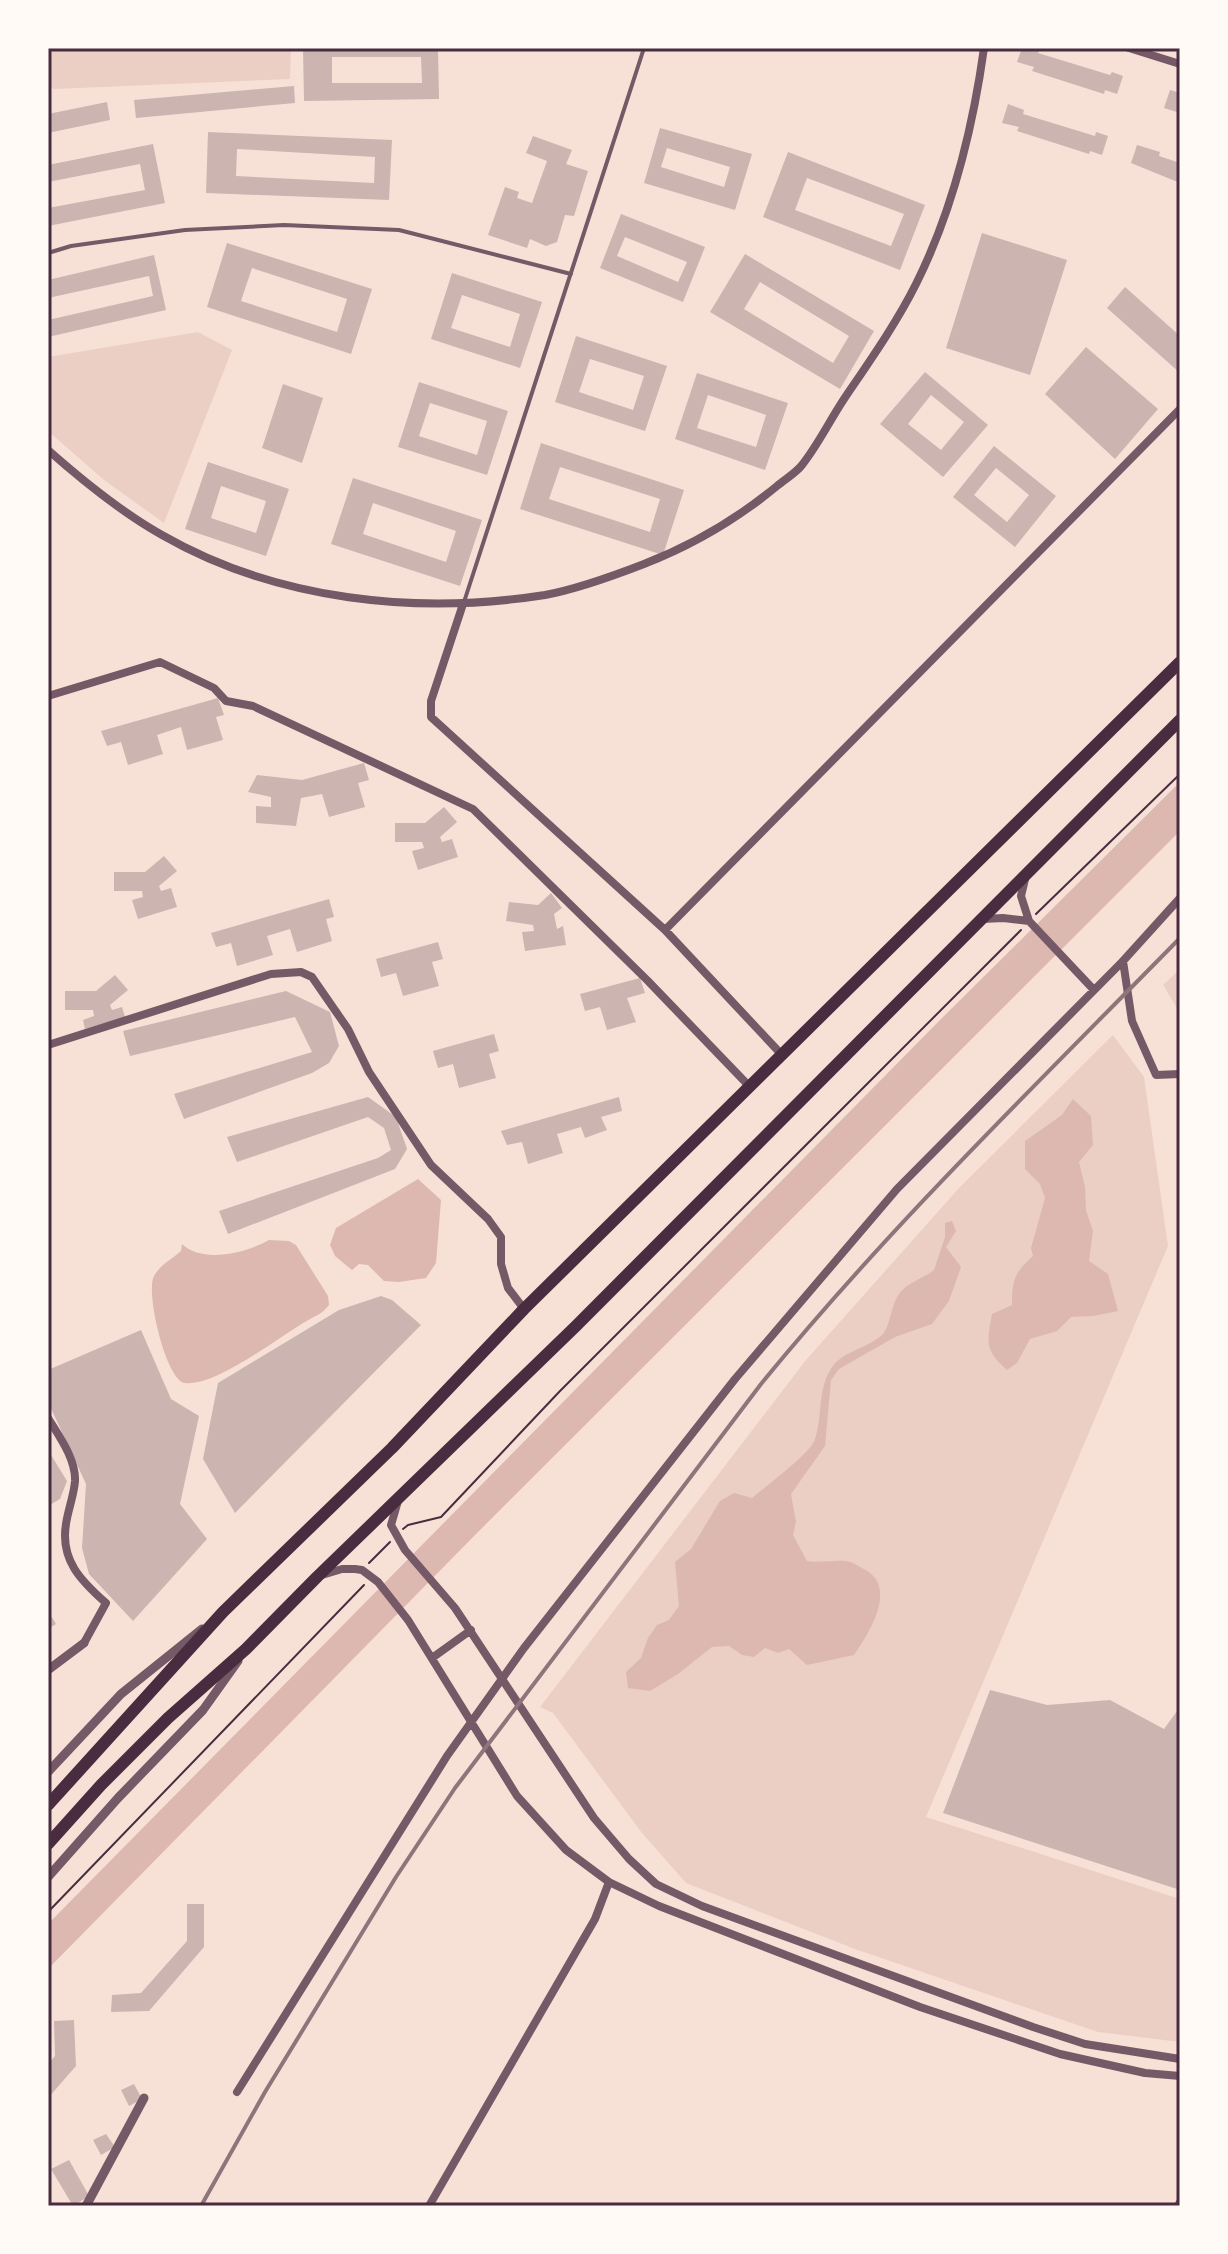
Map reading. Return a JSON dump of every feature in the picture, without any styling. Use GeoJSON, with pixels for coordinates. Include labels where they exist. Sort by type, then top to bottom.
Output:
{"type":"FeatureCollection","features":[{"type":"Feature","properties":{"kind":"highway"},"geometry":{"type":"LineString","coordinates":[[48,1805],[223,1612],[392,1448],[524,1309],[1180,662]]}},
{"type":"Feature","properties":{"kind":"highway"},"geometry":{"type":"LineString","coordinates":[[48,1844],[168,1718],[246,1649],[576,1326],[1180,720]]}},
{"type":"Feature","properties":{"kind":"street"},"geometry":{"type":"LineString","coordinates":[[48,450],[85,483],[162,535],[216,561],[291,587],[375,601],[463,604],[549,594],[623,572],[685,548],[755,504],[801,466],[881,344],[917,283],[951,196],[971,118],[984,48]]}},
{"type":"Feature","properties":{"kind":"street"},"geometry":{"type":"LineString","coordinates":[[1129,48],[1180,64]]}},
{"type":"Feature","properties":{"kind":"street"},"geometry":{"type":"LineString","coordinates":[[665,930],[1180,409]]}},
{"type":"Feature","properties":{"kind":"street"},"geometry":{"type":"LineString","coordinates":[[463,604],[431,701],[431,717],[665,930],[782,1055]]}},
{"type":"Feature","properties":{"kind":"street"},"geometry":{"type":"LineString","coordinates":[[48,696],[160,662],[214,688],[226,701],[253,706],[473,809],[647,980],[750,1087]]}},
{"type":"Feature","properties":{"kind":"street"},"geometry":{"type":"LineString","coordinates":[[1026,874],[1021,896],[1029,921],[1094,990]]}},
{"type":"Feature","properties":{"kind":"street"},"geometry":{"type":"LineString","coordinates":[[237,2092],[447,1756],[524,1648],[735,1379],[897,1189],[1123,961],[1180,898]]}},
{"type":"Feature","properties":{"kind":"street"},"geometry":{"type":"LineString","coordinates":[[983,919],[1029,921]]}},
{"type":"Feature","properties":{"kind":"street"},"geometry":{"type":"LineString","coordinates":[[1123,961],[1132,1021],[1156,1075],[1180,1074]]}},
{"type":"Feature","properties":{"kind":"street"},"geometry":{"type":"LineString","coordinates":[[48,1045],[271,974],[301,972],[312,977],[348,1029],[369,1072],[431,1165],[488,1219],[501,1237],[501,1264],[508,1288],[524,1309]]}},
{"type":"Feature","properties":{"kind":"street"},"geometry":{"type":"LineString","coordinates":[[48,1418],[67,1450],[75,1479],[65,1528],[67,1558],[82,1581],[106,1603],[84,1643],[48,1670]]}},
{"type":"Feature","properties":{"kind":"street"},"geometry":{"type":"LineString","coordinates":[[401,1495],[391,1525],[405,1550],[471,1630],[594,1818],[629,1859],[656,1884],[702,1906],[1033,2027],[1085,2044],[1180,2059]]}},
{"type":"Feature","properties":{"kind":"street"},"geometry":{"type":"LineString","coordinates":[[317,1577],[342,1569],[362,1570],[378,1582],[403,1613],[517,1796],[566,1850],[609,1882],[659,1906],[920,2007],[1060,2054],[1145,2073],[1180,2076]]}},
{"type":"Feature","properties":{"kind":"street"},"geometry":{"type":"LineString","coordinates":[[48,1772],[121,1694],[223,1612]]}},
{"type":"Feature","properties":{"kind":"street"},"geometry":{"type":"LineString","coordinates":[[432,1658],[471,1630]]}},
{"type":"Feature","properties":{"kind":"street"},"geometry":{"type":"LineString","coordinates":[[48,1877],[118,1798],[203,1710],[246,1649]]}},
{"type":"Feature","properties":{"kind":"street"},"geometry":{"type":"LineString","coordinates":[[429,2206],[595,1919],[609,1882]]}},
{"type":"Feature","properties":{"kind":"street"},"geometry":{"type":"LineString","coordinates":[[86,2206],[144,2098]]}},
{"type":"Feature","properties":{"kind":"lane"},"geometry":{"type":"LineString","coordinates":[[463,604],[644,48]]}},
{"type":"Feature","properties":{"kind":"lane"},"geometry":{"type":"LineString","coordinates":[[48,253],[71,246],[185,230],[284,225],[399,230],[571,274]]}},
{"type":"Feature","properties":{"kind":"path"},"geometry":{"type":"LineString","coordinates":[[48,1912],[366,1583],[362,1570],[408,1525],[441,1517],[560,1391],[1180,774]]}},
{"type":"Feature","properties":{"kind":"shaded area"},"geometry":{"type":"Polygon","coordinates":[[[48,48],[291,48],[290,79],[55,89],[48,87],[48,48]]]}},
{"type":"Feature","properties":{"kind":"shaded area"},"geometry":{"type":"Polygon","coordinates":[[[198,332],[232,350],[164,523],[104,480],[48,431],[48,357],[198,332]]]}},
{"type":"Feature","properties":{"kind":"shaded area"},"geometry":{"type":"Polygon","coordinates":[[[1180,782],[1180,831],[476,1534],[48,1969],[48,1924],[940,1020],[1180,782]]]}},
{"type":"Feature","properties":{"kind":"shaded area"},"geometry":{"type":"Polygon","coordinates":[[[1180,969],[1180,1013],[1163,985],[1180,969]]]}},
{"type":"Feature","properties":{"kind":"shaded area"},"geometry":{"type":"Polygon","coordinates":[[[1113,1035],[1144,1077],[1168,1246],[926,1817],[1180,1899],[1180,2042],[1098,2032],[855,1949],[686,1883],[642,1833],[553,1713],[540,1707],[806,1360],[959,1188],[1113,1035]]]}},
{"type":"Feature","properties":{"kind":"shaded area"},"geometry":{"type":"Polygon","coordinates":[[[1073,1099],[1091,1116],[1093,1145],[1079,1162],[1086,1210],[1093,1231],[1089,1261],[1108,1274],[1118,1311],[1071,1317],[1057,1331],[1030,1339],[1017,1363],[1007,1370],[994,1357],[989,1345],[992,1314],[1012,1305],[1015,1278],[1033,1256],[1031,1248],[1045,1198],[1040,1184],[1025,1169],[1025,1141],[1062,1115],[1073,1099]]]}},
{"type":"Feature","properties":{"kind":"shaded area"},"geometry":{"type":"Polygon","coordinates":[[[418,1179],[441,1200],[436,1263],[426,1278],[384,1281],[368,1265],[359,1264],[352,1270],[335,1256],[330,1245],[336,1228],[418,1179]]]}},
{"type":"Feature","properties":{"kind":"shaded area"},"geometry":{"type":"Polygon","coordinates":[[[952,1221],[956,1231],[946,1247],[961,1267],[949,1301],[932,1324],[895,1337],[839,1369],[831,1380],[825,1446],[791,1494],[796,1522],[793,1535],[807,1561],[852,1562],[873,1576],[879,1586],[878,1610],[854,1655],[807,1665],[789,1649],[778,1653],[765,1648],[754,1657],[742,1655],[729,1646],[712,1647],[650,1691],[628,1688],[626,1672],[641,1658],[648,1638],[657,1625],[669,1620],[679,1606],[675,1562],[691,1549],[720,1501],[734,1493],[752,1498],[812,1445],[824,1384],[832,1367],[843,1357],[883,1334],[899,1294],[934,1270],[945,1237],[945,1223],[952,1221]]]}},
{"type":"Feature","properties":{"kind":"shaded area"},"geometry":{"type":"Polygon","coordinates":[[[269,1240],[289,1241],[296,1245],[328,1296],[329,1305],[246,1360],[213,1377],[185,1383],[171,1368],[164,1352],[152,1299],[154,1276],[181,1251],[182,1244],[201,1254],[213,1255],[249,1249],[269,1240]]]}},
{"type":"Feature","properties":{"kind":"building"},"geometry":{"type":"Polygon","coordinates":[[[303,48],[438,48],[439,99],[304,101],[303,48]],[[332,57],[332,83],[422,83],[421,57],[332,57]]]}},
{"type":"Feature","properties":{"kind":"building"},"geometry":{"type":"Polygon","coordinates":[[[1022,48],[1040,49],[1038,53],[1110,75],[1112,72],[1123,76],[1117,94],[1105,90],[1104,94],[1032,71],[1034,67],[1017,62],[1022,48]]]}},
{"type":"Feature","properties":{"kind":"building"},"geometry":{"type":"Polygon","coordinates":[[[294,86],[295,103],[136,118],[134,100],[294,86]]]}},
{"type":"Feature","properties":{"kind":"building"},"geometry":{"type":"Polygon","coordinates":[[[1170,90],[1180,93],[1180,113],[1164,108],[1170,90]]]}},
{"type":"Feature","properties":{"kind":"building"},"geometry":{"type":"Polygon","coordinates":[[[107,102],[110,120],[48,133],[48,114],[107,102]]]}},
{"type":"Feature","properties":{"kind":"building"},"geometry":{"type":"Polygon","coordinates":[[[1008,104],[1024,110],[1023,114],[1095,136],[1096,132],[1108,136],[1102,155],[1090,151],[1089,154],[1017,131],[1019,127],[1002,123],[1008,104]]]}},
{"type":"Feature","properties":{"kind":"building"},"geometry":{"type":"Polygon","coordinates":[[[660,128],[752,154],[735,210],[644,183],[660,128]],[[667,148],[661,167],[724,187],[730,167],[667,148]]]}},
{"type":"Feature","properties":{"kind":"building"},"geometry":{"type":"Polygon","coordinates":[[[208,132],[392,140],[389,200],[206,193],[208,132]],[[237,149],[236,176],[374,183],[375,157],[237,149]]]}},
{"type":"Feature","properties":{"kind":"building"},"geometry":{"type":"Polygon","coordinates":[[[533,136],[572,150],[566,164],[588,171],[574,216],[565,215],[557,242],[546,246],[530,239],[527,248],[488,235],[505,187],[519,192],[517,198],[532,203],[547,161],[526,153],[533,136]]]}},
{"type":"Feature","properties":{"kind":"building"},"geometry":{"type":"Polygon","coordinates":[[[153,144],[165,203],[48,226],[48,208],[145,190],[140,164],[48,182],[48,165],[153,144]]]}},
{"type":"Feature","properties":{"kind":"building"},"geometry":{"type":"Polygon","coordinates":[[[1137,145],[1160,152],[1159,156],[1180,163],[1180,183],[1131,163],[1137,145]]]}},
{"type":"Feature","properties":{"kind":"building"},"geometry":{"type":"Polygon","coordinates":[[[788,152],[925,205],[900,270],[763,217],[788,152]],[[807,178],[795,210],[891,246],[904,214],[807,178]]]}},
{"type":"Feature","properties":{"kind":"building"},"geometry":{"type":"Polygon","coordinates":[[[621,214],[705,247],[683,302],[600,268],[621,214]],[[625,237],[617,256],[678,282],[687,262],[625,237]]]}},
{"type":"Feature","properties":{"kind":"building"},"geometry":{"type":"Polygon","coordinates":[[[982,233],[1067,260],[1030,375],[946,348],[982,233]]]}},
{"type":"Feature","properties":{"kind":"building"},"geometry":{"type":"Polygon","coordinates":[[[227,243],[372,289],[351,354],[207,307],[227,243]],[[252,268],[241,301],[337,332],[347,299],[252,268]]]}},
{"type":"Feature","properties":{"kind":"building"},"geometry":{"type":"Polygon","coordinates":[[[745,254],[874,331],[840,389],[710,312],[745,254]],[[760,282],[744,309],[833,363],[849,336],[760,282]]]}},
{"type":"Feature","properties":{"kind":"building"},"geometry":{"type":"Polygon","coordinates":[[[154,255],[166,310],[48,337],[48,320],[153,296],[149,276],[48,298],[48,280],[154,255]]]}},
{"type":"Feature","properties":{"kind":"building"},"geometry":{"type":"Polygon","coordinates":[[[452,273],[542,302],[520,368],[431,339],[452,273]],[[462,295],[451,328],[510,347],[520,314],[462,295]]]}},
{"type":"Feature","properties":{"kind":"building"},"geometry":{"type":"Polygon","coordinates":[[[1125,287],[1180,336],[1180,373],[1107,308],[1125,287]]]}},
{"type":"Feature","properties":{"kind":"building"},"geometry":{"type":"Polygon","coordinates":[[[576,336],[667,366],[645,431],[555,402],[576,336]],[[590,359],[579,392],[633,410],[644,376],[590,359]]]}},
{"type":"Feature","properties":{"kind":"building"},"geometry":{"type":"Polygon","coordinates":[[[1086,347],[1158,409],[1115,459],[1045,394],[1086,347]]]}},
{"type":"Feature","properties":{"kind":"building"},"geometry":{"type":"Polygon","coordinates":[[[925,372],[988,425],[943,477],[880,424],[925,372]],[[931,395],[908,424],[941,450],[964,422],[931,395]]]}},
{"type":"Feature","properties":{"kind":"building"},"geometry":{"type":"Polygon","coordinates":[[[697,373],[788,403],[765,470],[675,439],[697,373]],[[708,395],[697,428],[756,447],[766,415],[708,395]]]}},
{"type":"Feature","properties":{"kind":"building"},"geometry":{"type":"Polygon","coordinates":[[[419,382],[508,411],[487,475],[398,447],[419,382]],[[430,403],[419,436],[477,455],[487,421],[430,403]]]}},
{"type":"Feature","properties":{"kind":"building"},"geometry":{"type":"Polygon","coordinates":[[[283,384],[323,398],[302,463],[262,448],[283,384]]]}},
{"type":"Feature","properties":{"kind":"building"},"geometry":{"type":"Polygon","coordinates":[[[541,443],[684,490],[663,555],[520,509],[541,443]],[[560,467],[549,499],[650,532],[660,499],[560,467]]]}},
{"type":"Feature","properties":{"kind":"building"},"geometry":{"type":"Polygon","coordinates":[[[994,446],[1056,496],[1015,547],[953,497],[994,446]],[[996,468],[974,495],[1007,522],[1029,495],[996,468]]]}},
{"type":"Feature","properties":{"kind":"building"},"geometry":{"type":"Polygon","coordinates":[[[208,462],[289,489],[266,556],[185,529],[208,462]],[[221,486],[211,518],[256,533],[266,501],[221,486]]]}},
{"type":"Feature","properties":{"kind":"building"},"geometry":{"type":"Polygon","coordinates":[[[353,478],[482,520],[460,586],[331,544],[353,478]],[[373,503],[363,534],[446,562],[456,531],[373,503]]]}},
{"type":"Feature","properties":{"kind":"building"},"geometry":{"type":"Polygon","coordinates":[[[218,698],[224,715],[216,717],[223,740],[187,750],[181,727],[157,735],[163,754],[128,765],[121,742],[107,746],[101,731],[218,698]]]}},
{"type":"Feature","properties":{"kind":"building"},"geometry":{"type":"Polygon","coordinates":[[[364,763],[369,780],[358,783],[365,807],[329,817],[322,794],[301,798],[296,826],[256,823],[256,806],[271,807],[271,797],[248,792],[257,775],[302,780],[364,763]]]}},
{"type":"Feature","properties":{"kind":"building"},"geometry":{"type":"Polygon","coordinates":[[[444,807],[457,822],[440,837],[442,842],[452,839],[458,857],[418,870],[412,851],[424,848],[422,842],[395,842],[395,823],[425,823],[444,807]]]}},
{"type":"Feature","properties":{"kind":"building"},"geometry":{"type":"Polygon","coordinates":[[[164,856],[177,871],[159,886],[161,891],[171,888],[177,907],[138,919],[132,900],[143,897],[142,891],[114,891],[114,872],[145,872],[164,856]]]}},
{"type":"Feature","properties":{"kind":"building"},"geometry":{"type":"Polygon","coordinates":[[[551,893],[562,908],[554,914],[557,929],[563,926],[566,945],[525,951],[522,932],[534,931],[533,925],[506,921],[509,902],[538,905],[551,893]]]}},
{"type":"Feature","properties":{"kind":"building"},"geometry":{"type":"Polygon","coordinates":[[[329,899],[334,917],[326,919],[332,941],[297,952],[290,929],[267,936],[273,955],[237,966],[231,943],[216,947],[211,933],[329,899]]]}},
{"type":"Feature","properties":{"kind":"building"},"geometry":{"type":"Polygon","coordinates":[[[438,942],[443,959],[432,962],[439,986],[403,996],[396,973],[381,977],[376,959],[438,942]]]}},
{"type":"Feature","properties":{"kind":"building"},"geometry":{"type":"Polygon","coordinates":[[[115,975],[128,990],[110,1005],[112,1010],[122,1007],[125,1017],[85,1029],[83,1020],[94,1016],[93,1010],[65,1010],[65,991],[96,991],[115,975]]]}},
{"type":"Feature","properties":{"kind":"building"},"geometry":{"type":"Polygon","coordinates":[[[640,978],[645,993],[627,998],[636,1022],[607,1030],[600,1007],[585,1011],[580,994],[640,978]]]}},
{"type":"Feature","properties":{"kind":"building"},"geometry":{"type":"Polygon","coordinates":[[[286,991],[330,1012],[339,1046],[329,1063],[312,1073],[184,1119],[174,1094],[312,1052],[295,1017],[130,1056],[123,1031],[286,991]]]}},
{"type":"Feature","properties":{"kind":"building"},"geometry":{"type":"Polygon","coordinates":[[[494,1034],[499,1051],[489,1054],[496,1078],[459,1088],[453,1064],[438,1068],[433,1051],[494,1034]]]}},
{"type":"Feature","properties":{"kind":"building"},"geometry":{"type":"Polygon","coordinates":[[[368,1097],[396,1117],[407,1149],[395,1169],[228,1234],[219,1211],[378,1158],[391,1150],[384,1128],[368,1117],[237,1162],[227,1137],[368,1097]]]}},
{"type":"Feature","properties":{"kind":"building"},"geometry":{"type":"Polygon","coordinates":[[[619,1097],[622,1111],[601,1117],[607,1130],[585,1138],[581,1127],[557,1134],[563,1153],[528,1164],[522,1142],[507,1145],[501,1131],[619,1097]]]}},
{"type":"Feature","properties":{"kind":"building"},"geometry":{"type":"Polygon","coordinates":[[[381,1296],[392,1300],[421,1325],[235,1513],[203,1459],[218,1383],[339,1310],[381,1296]]]}},
{"type":"Feature","properties":{"kind":"building"},"geometry":{"type":"Polygon","coordinates":[[[141,1330],[171,1399],[199,1416],[180,1504],[207,1539],[133,1621],[89,1574],[82,1548],[86,1484],[48,1402],[48,1370],[141,1330]]]}},
{"type":"Feature","properties":{"kind":"building"},"geometry":{"type":"Polygon","coordinates":[[[48,1450],[67,1481],[60,1499],[48,1506],[48,1450]]]}},
{"type":"Feature","properties":{"kind":"building"},"geometry":{"type":"Polygon","coordinates":[[[48,1611],[56,1624],[48,1629],[48,1611]]]}},
{"type":"Feature","properties":{"kind":"building"},"geometry":{"type":"Polygon","coordinates":[[[990,1690],[1047,1705],[1110,1700],[1164,1729],[1180,1707],[1180,1890],[943,1813],[990,1690]]]}},
{"type":"Feature","properties":{"kind":"building"},"geometry":{"type":"Polygon","coordinates":[[[187,1904],[204,1904],[204,1947],[149,2011],[111,2012],[112,1995],[141,1993],[187,1941],[187,1904]]]}},
{"type":"Feature","properties":{"kind":"building"},"geometry":{"type":"Polygon","coordinates":[[[74,2020],[76,2066],[48,2098],[48,2064],[55,2056],[54,2021],[74,2020]]]}},
{"type":"Feature","properties":{"kind":"building"},"geometry":{"type":"Polygon","coordinates":[[[134,2084],[142,2099],[129,2106],[121,2090],[134,2084]]]}},
{"type":"Feature","properties":{"kind":"building"},"geometry":{"type":"Polygon","coordinates":[[[106,2134],[115,2147],[101,2155],[93,2140],[106,2134]]]}},
{"type":"Feature","properties":{"kind":"building"},"geometry":{"type":"Polygon","coordinates":[[[69,2160],[89,2196],[73,2206],[51,2169],[69,2160]]]}},
{"type":"Feature","properties":{"kind":"railway"},"geometry":{"type":"LineString","coordinates":[[201,2206],[265,2092],[396,1877],[455,1788],[761,1384],[913,1212],[1180,938]]}}]}
